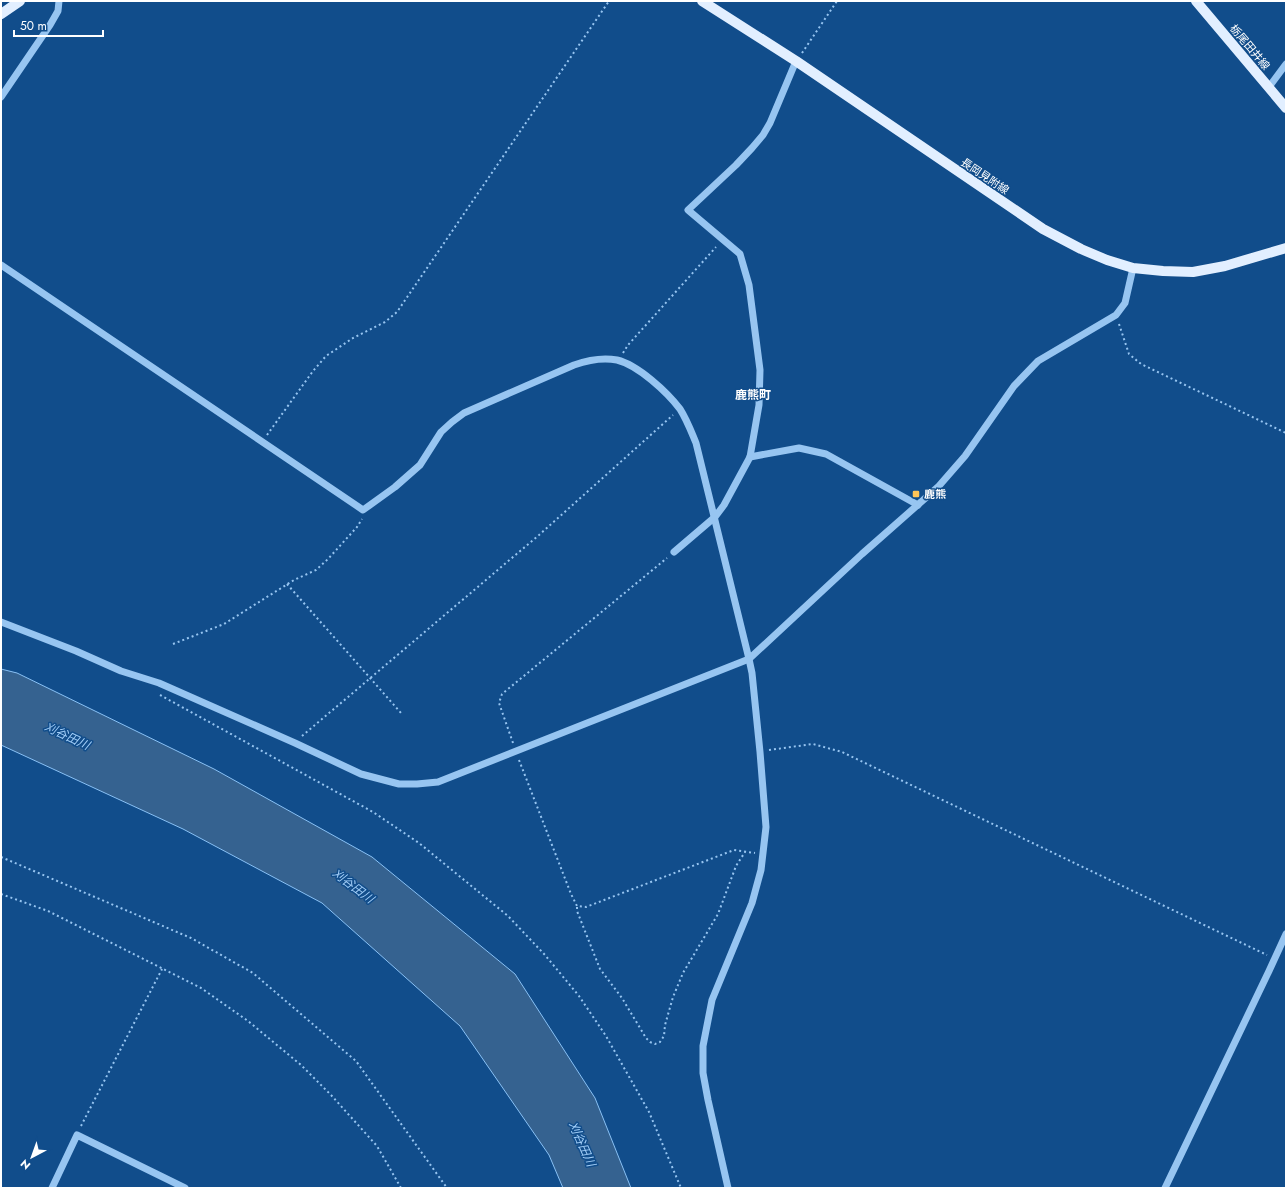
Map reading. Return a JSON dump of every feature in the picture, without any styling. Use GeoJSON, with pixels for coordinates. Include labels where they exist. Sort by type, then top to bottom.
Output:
{"type":"FeatureCollection","features":[{"type":"Feature","properties":{"kind":"main road"},"geometry":{"type":"LineString","coordinates":[[1,14],[20,1]]}},
{"type":"Feature","properties":{"kind":"main road","name":"長岡見附線"},"geometry":{"type":"LineString","coordinates":[[702,1],[796,61],[1043,230],[1087,252],[1133,268],[1193,272],[1225,266],[1286,248]]}},
{"type":"Feature","properties":{"kind":"main road","name":"栃尾田井線"},"geometry":{"type":"LineString","coordinates":[[1196,1],[1286,108]]}},
{"type":"Feature","properties":{"kind":"street"},"geometry":{"type":"LineString","coordinates":[[1,97],[50,25],[58,11],[59,1]]}},
{"type":"Feature","properties":{"kind":"street"},"geometry":{"type":"LineString","coordinates":[[674,552],[715,517],[724,505],[750,457],[759,405],[760,370],[749,286],[740,254],[723,238],[688,210],[752,148],[763,135],[770,123],[796,61]]}},
{"type":"Feature","properties":{"kind":"street"},"geometry":{"type":"LineString","coordinates":[[1269,88],[1286,64]]}},
{"type":"Feature","properties":{"kind":"street"},"geometry":{"type":"LineString","coordinates":[[1,264],[362,510],[395,487],[420,465],[442,432],[464,413],[587,360],[618,360],[633,367],[660,387],[679,409],[688,423],[696,443],[752,673],[766,827],[761,870],[752,903],[712,1000],[703,1046],[703,1073],[728,1188]]}},
{"type":"Feature","properties":{"kind":"street"},"geometry":{"type":"LineString","coordinates":[[1,622],[76,651],[121,671],[159,684],[295,743],[361,774],[398,784],[438,782],[749,659],[862,554],[938,487],[965,456],[1014,386],[1038,361],[1116,315],[1125,303],[1133,268]]}},
{"type":"Feature","properties":{"kind":"street"},"geometry":{"type":"LineString","coordinates":[[750,457],[799,448],[826,454],[918,505]]}},
{"type":"Feature","properties":{"kind":"street"},"geometry":{"type":"LineString","coordinates":[[1165,1188],[1286,934]]}},
{"type":"Feature","properties":{"kind":"street"},"geometry":{"type":"LineString","coordinates":[[52,1188],[77,1135],[185,1188]]}},
{"type":"Feature","properties":{"kind":"path"},"geometry":{"type":"LineString","coordinates":[[262,442],[313,371],[326,356],[353,338],[385,322],[396,312],[609,1]]}},
{"type":"Feature","properties":{"kind":"path"},"geometry":{"type":"LineString","coordinates":[[796,61],[837,1]]}},
{"type":"Feature","properties":{"kind":"path"},"geometry":{"type":"LineString","coordinates":[[618,360],[628,345],[723,238]]}},
{"type":"Feature","properties":{"kind":"path"},"geometry":{"type":"LineString","coordinates":[[1116,315],[1129,354],[1141,364],[1286,433]]}},
{"type":"Feature","properties":{"kind":"path"},"geometry":{"type":"LineString","coordinates":[[295,743],[369,678],[539,535],[671,418],[679,409]]}},
{"type":"Feature","properties":{"kind":"path"},"geometry":{"type":"LineString","coordinates":[[173,644],[224,624],[287,584],[316,570],[357,527],[362,518],[362,510]]}},
{"type":"Feature","properties":{"kind":"path"},"geometry":{"type":"LineString","coordinates":[[674,552],[502,694],[499,703],[570,894],[577,906],[577,911],[600,969],[622,998],[646,1038],[650,1042],[655,1044],[660,1042],[664,1036],[665,1025],[673,997],[683,973],[718,914],[736,866],[745,852]]}},
{"type":"Feature","properties":{"kind":"path"},"geometry":{"type":"LineString","coordinates":[[287,584],[401,713]]}},
{"type":"Feature","properties":{"kind":"path"},"geometry":{"type":"LineString","coordinates":[[159,694],[373,812],[419,843],[508,916],[545,954],[578,996],[606,1036],[648,1112],[682,1188]]}},
{"type":"Feature","properties":{"kind":"path"},"geometry":{"type":"LineString","coordinates":[[760,752],[813,744],[842,752],[1274,958]]}},
{"type":"Feature","properties":{"kind":"path"},"geometry":{"type":"LineString","coordinates":[[577,906],[586,907],[734,850],[763,854]]}},
{"type":"Feature","properties":{"kind":"path"},"geometry":{"type":"LineString","coordinates":[[1,857],[191,938],[253,973],[356,1061],[446,1188]]}},
{"type":"Feature","properties":{"kind":"path"},"geometry":{"type":"LineString","coordinates":[[1,894],[48,911],[201,988],[248,1021],[301,1065],[331,1095],[377,1146],[401,1188]]}},
{"type":"Feature","properties":{"kind":"path"},"geometry":{"type":"LineString","coordinates":[[77,1135],[162,969]]}},
{"type":"Feature","properties":{"kind":"water","name":"刈谷田川"},"geometry":{"type":"Polygon","coordinates":[[[1,669],[17,673],[214,769],[372,857],[515,974],[595,1098],[631,1188],[563,1188],[549,1155],[460,1026],[322,903],[183,829],[1,745],[1,669]]]}},
{"type":"Feature","properties":{"kind":"place","name":"鹿熊"},"geometry":{"type":"Point","coordinates":[916,494]}},
{"type":"Feature","properties":{"kind":"district","name":"鹿熊町"},"geometry":{"type":"Point","coordinates":[753,395]}}]}
